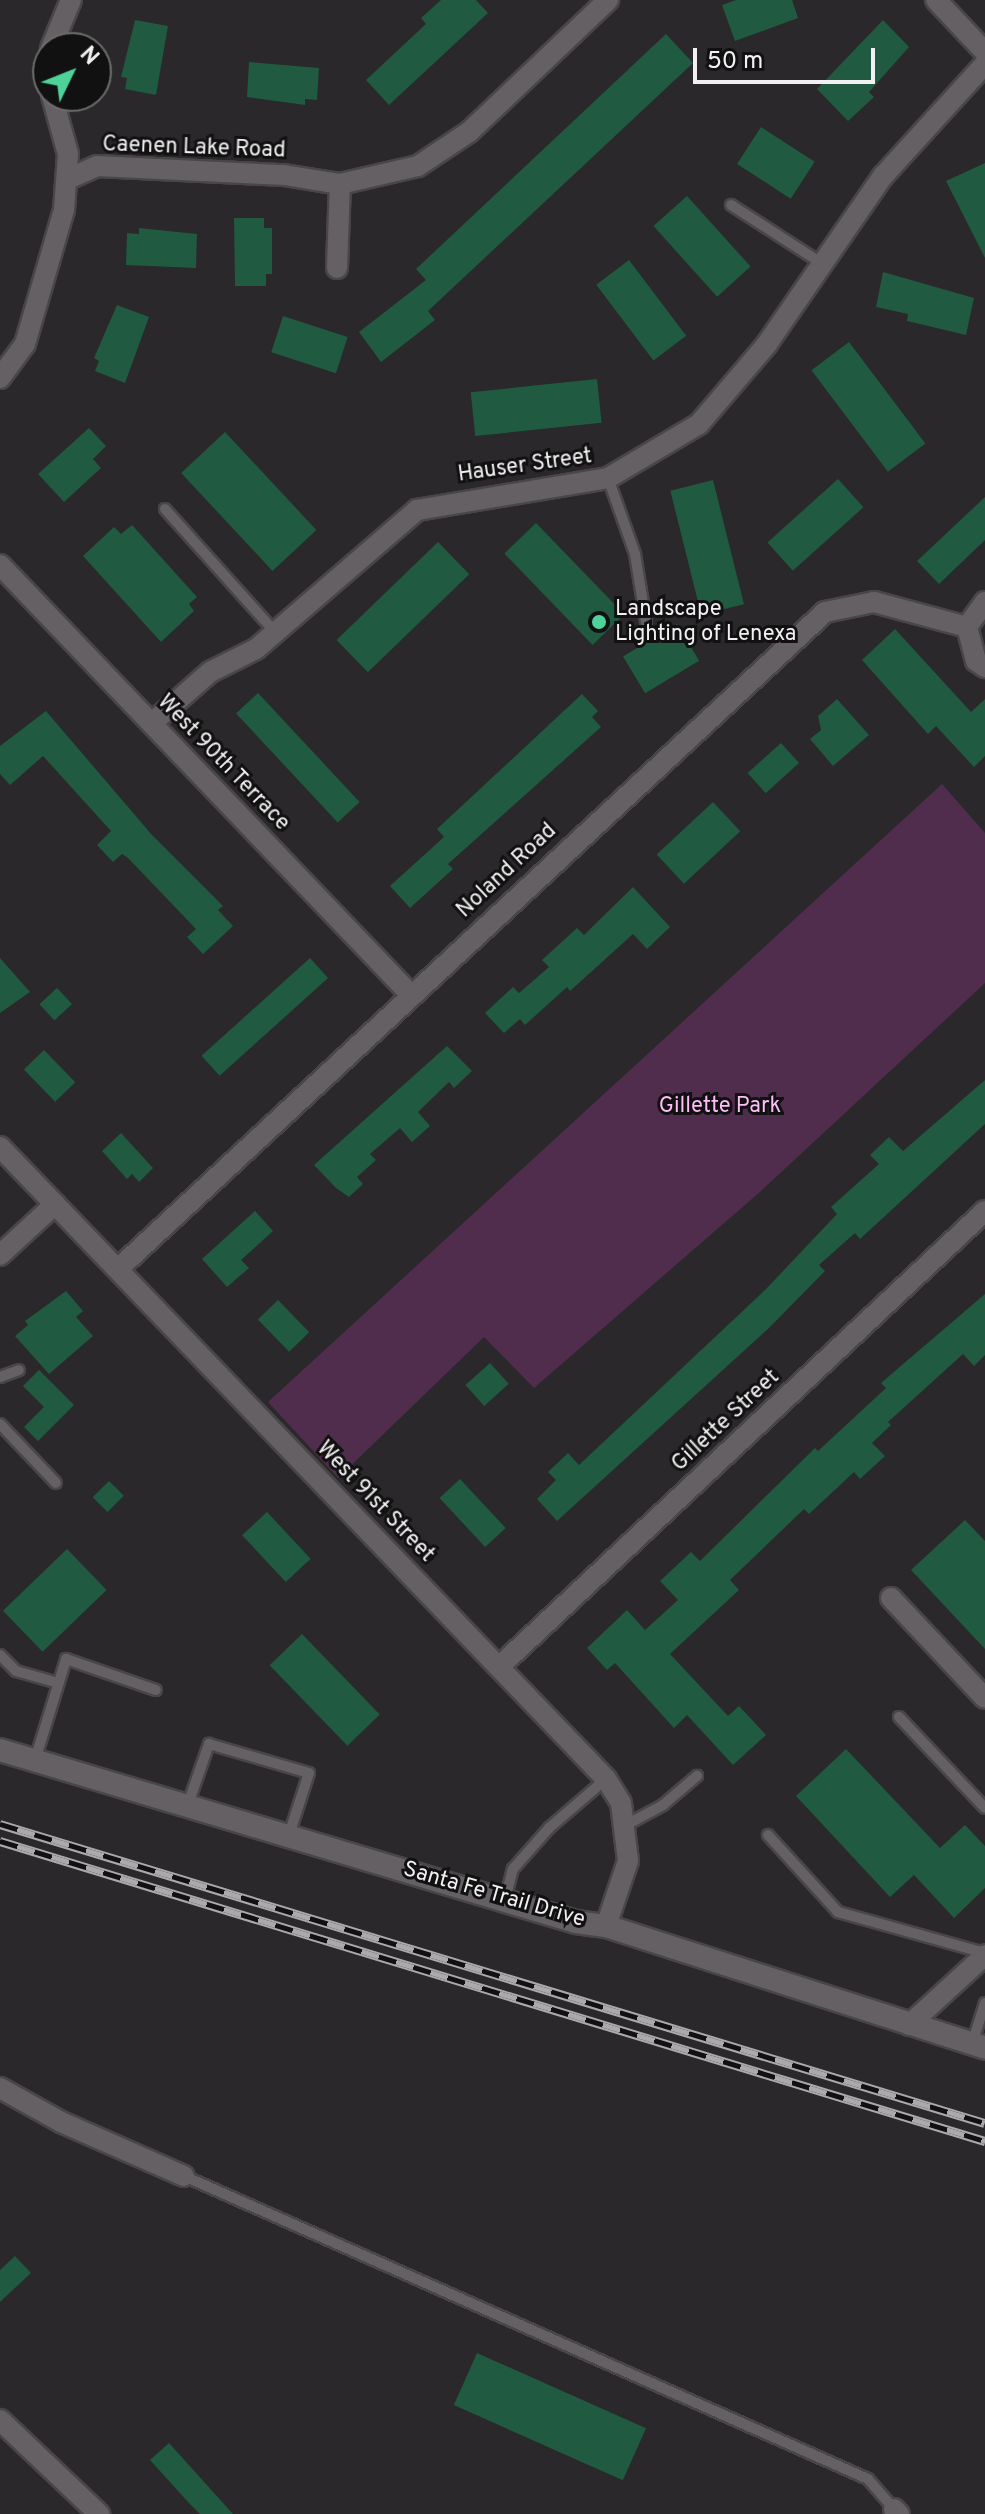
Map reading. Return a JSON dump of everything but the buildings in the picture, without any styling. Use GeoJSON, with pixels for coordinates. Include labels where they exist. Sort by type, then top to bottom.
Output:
{"type":"FeatureCollection","features":[{"type":"Feature","properties":{"kind":"main road","name":"Santa Fe Trail Drive"},"geometry":{"type":"LineString","coordinates":[[0,1750],[505,1900],[606,1926],[978,2046]]}},
{"type":"Feature","properties":{"kind":"street"},"geometry":{"type":"LineString","coordinates":[[58,32],[71,0]]}},
{"type":"Feature","properties":{"kind":"street","name":"Caenen Lake Road"},"geometry":{"type":"LineString","coordinates":[[68,179],[97,166],[284,175],[340,184],[418,166],[448,149],[608,0]]}},
{"type":"Feature","properties":{"kind":"street"},"geometry":{"type":"LineString","coordinates":[[936,0],[985,52]]}},
{"type":"Feature","properties":{"kind":"street","name":"Hauser Street"},"geometry":{"type":"LineString","coordinates":[[152,723],[210,672],[276,633],[417,510],[608,478],[717,409],[883,176],[985,64]]}},
{"type":"Feature","properties":{"kind":"street"},"geometry":{"type":"LineString","coordinates":[[0,378],[25,344],[64,210],[68,154],[56,112]]}},
{"type":"Feature","properties":{"kind":"street"},"geometry":{"type":"LineString","coordinates":[[337,268],[340,184]]}},
{"type":"Feature","properties":{"kind":"street","name":"West 90th Terrace"},"geometry":{"type":"LineString","coordinates":[[0,565],[411,995]]}},
{"type":"Feature","properties":{"kind":"street","name":"Noland Road"},"geometry":{"type":"LineString","coordinates":[[118,1269],[825,612],[874,602],[967,627]]}},
{"type":"Feature","properties":{"kind":"street"},"geometry":{"type":"LineString","coordinates":[[985,602],[967,627],[976,661],[985,667]]}},
{"type":"Feature","properties":{"kind":"street","name":"West 91st Street"},"geometry":{"type":"LineString","coordinates":[[0,1147],[606,1779],[626,1825],[628,1861],[606,1926]]}},
{"type":"Feature","properties":{"kind":"street"},"geometry":{"type":"LineString","coordinates":[[0,1255],[55,1204]]}},
{"type":"Feature","properties":{"kind":"street","name":"Gillette Street"},"geometry":{"type":"LineString","coordinates":[[500,1666],[985,1211]]}},
{"type":"Feature","properties":{"kind":"street"},"geometry":{"type":"LineString","coordinates":[[891,1598],[985,1698]]}},
{"type":"Feature","properties":{"kind":"street"},"geometry":{"type":"LineString","coordinates":[[909,2025],[985,1954]]}},
{"type":"Feature","properties":{"kind":"street"},"geometry":{"type":"LineString","coordinates":[[0,2088],[61,2122],[184,2176]]}},
{"type":"Feature","properties":{"kind":"street"},"geometry":{"type":"LineString","coordinates":[[0,2420],[99,2514]]}},
{"type":"Feature","properties":{"kind":"lane"},"geometry":{"type":"LineString","coordinates":[[731,205],[823,264]]}},
{"type":"Feature","properties":{"kind":"lane"},"geometry":{"type":"LineString","coordinates":[[608,478],[635,554],[646,622]]}},
{"type":"Feature","properties":{"kind":"lane"},"geometry":{"type":"LineString","coordinates":[[165,509],[276,633]]}},
{"type":"Feature","properties":{"kind":"lane"},"geometry":{"type":"LineString","coordinates":[[0,1377],[19,1370]]}},
{"type":"Feature","properties":{"kind":"lane"},"geometry":{"type":"LineString","coordinates":[[0,1424],[56,1483]]}},
{"type":"Feature","properties":{"kind":"lane"},"geometry":{"type":"LineString","coordinates":[[0,1655],[16,1671],[58,1683]]}},
{"type":"Feature","properties":{"kind":"lane"},"geometry":{"type":"LineString","coordinates":[[35,1760],[66,1659],[156,1690]]}},
{"type":"Feature","properties":{"kind":"lane"},"geometry":{"type":"LineString","coordinates":[[899,1717],[985,1808]]}},
{"type":"Feature","properties":{"kind":"lane"},"geometry":{"type":"LineString","coordinates":[[188,1804],[209,1744],[309,1773],[289,1835]]}},
{"type":"Feature","properties":{"kind":"lane"},"geometry":{"type":"LineString","coordinates":[[626,1825],[663,1805],[697,1776]]}},
{"type":"Feature","properties":{"kind":"lane"},"geometry":{"type":"LineString","coordinates":[[505,1900],[513,1869],[549,1828],[606,1779]]}},
{"type":"Feature","properties":{"kind":"lane"},"geometry":{"type":"LineString","coordinates":[[768,1835],[838,1912],[985,1954]]}},
{"type":"Feature","properties":{"kind":"lane"},"geometry":{"type":"LineString","coordinates":[[978,2046],[985,2003]]}},
{"type":"Feature","properties":{"kind":"lane"},"geometry":{"type":"LineString","coordinates":[[184,2176],[868,2479],[896,2511]]}},
{"type":"Feature","properties":{"kind":"green space","name":"Gillette Park"},"geometry":{"type":"Polygon","coordinates":[[[942,784],[985,833],[985,983],[761,1191],[534,1388],[484,1337],[338,1478],[268,1402],[942,784]]]}},
{"type":"Feature","properties":{"kind":"railway"},"geometry":{"type":"LineString","coordinates":[[0,1824],[985,2123]]}},
{"type":"Feature","properties":{"kind":"railway"},"geometry":{"type":"LineString","coordinates":[[0,1841],[985,2141]]}},
{"type":"Feature","properties":{"kind":"place","name":"Landscape Lighting of Lenexa"},"geometry":{"type":"Point","coordinates":[599,622]}}]}
